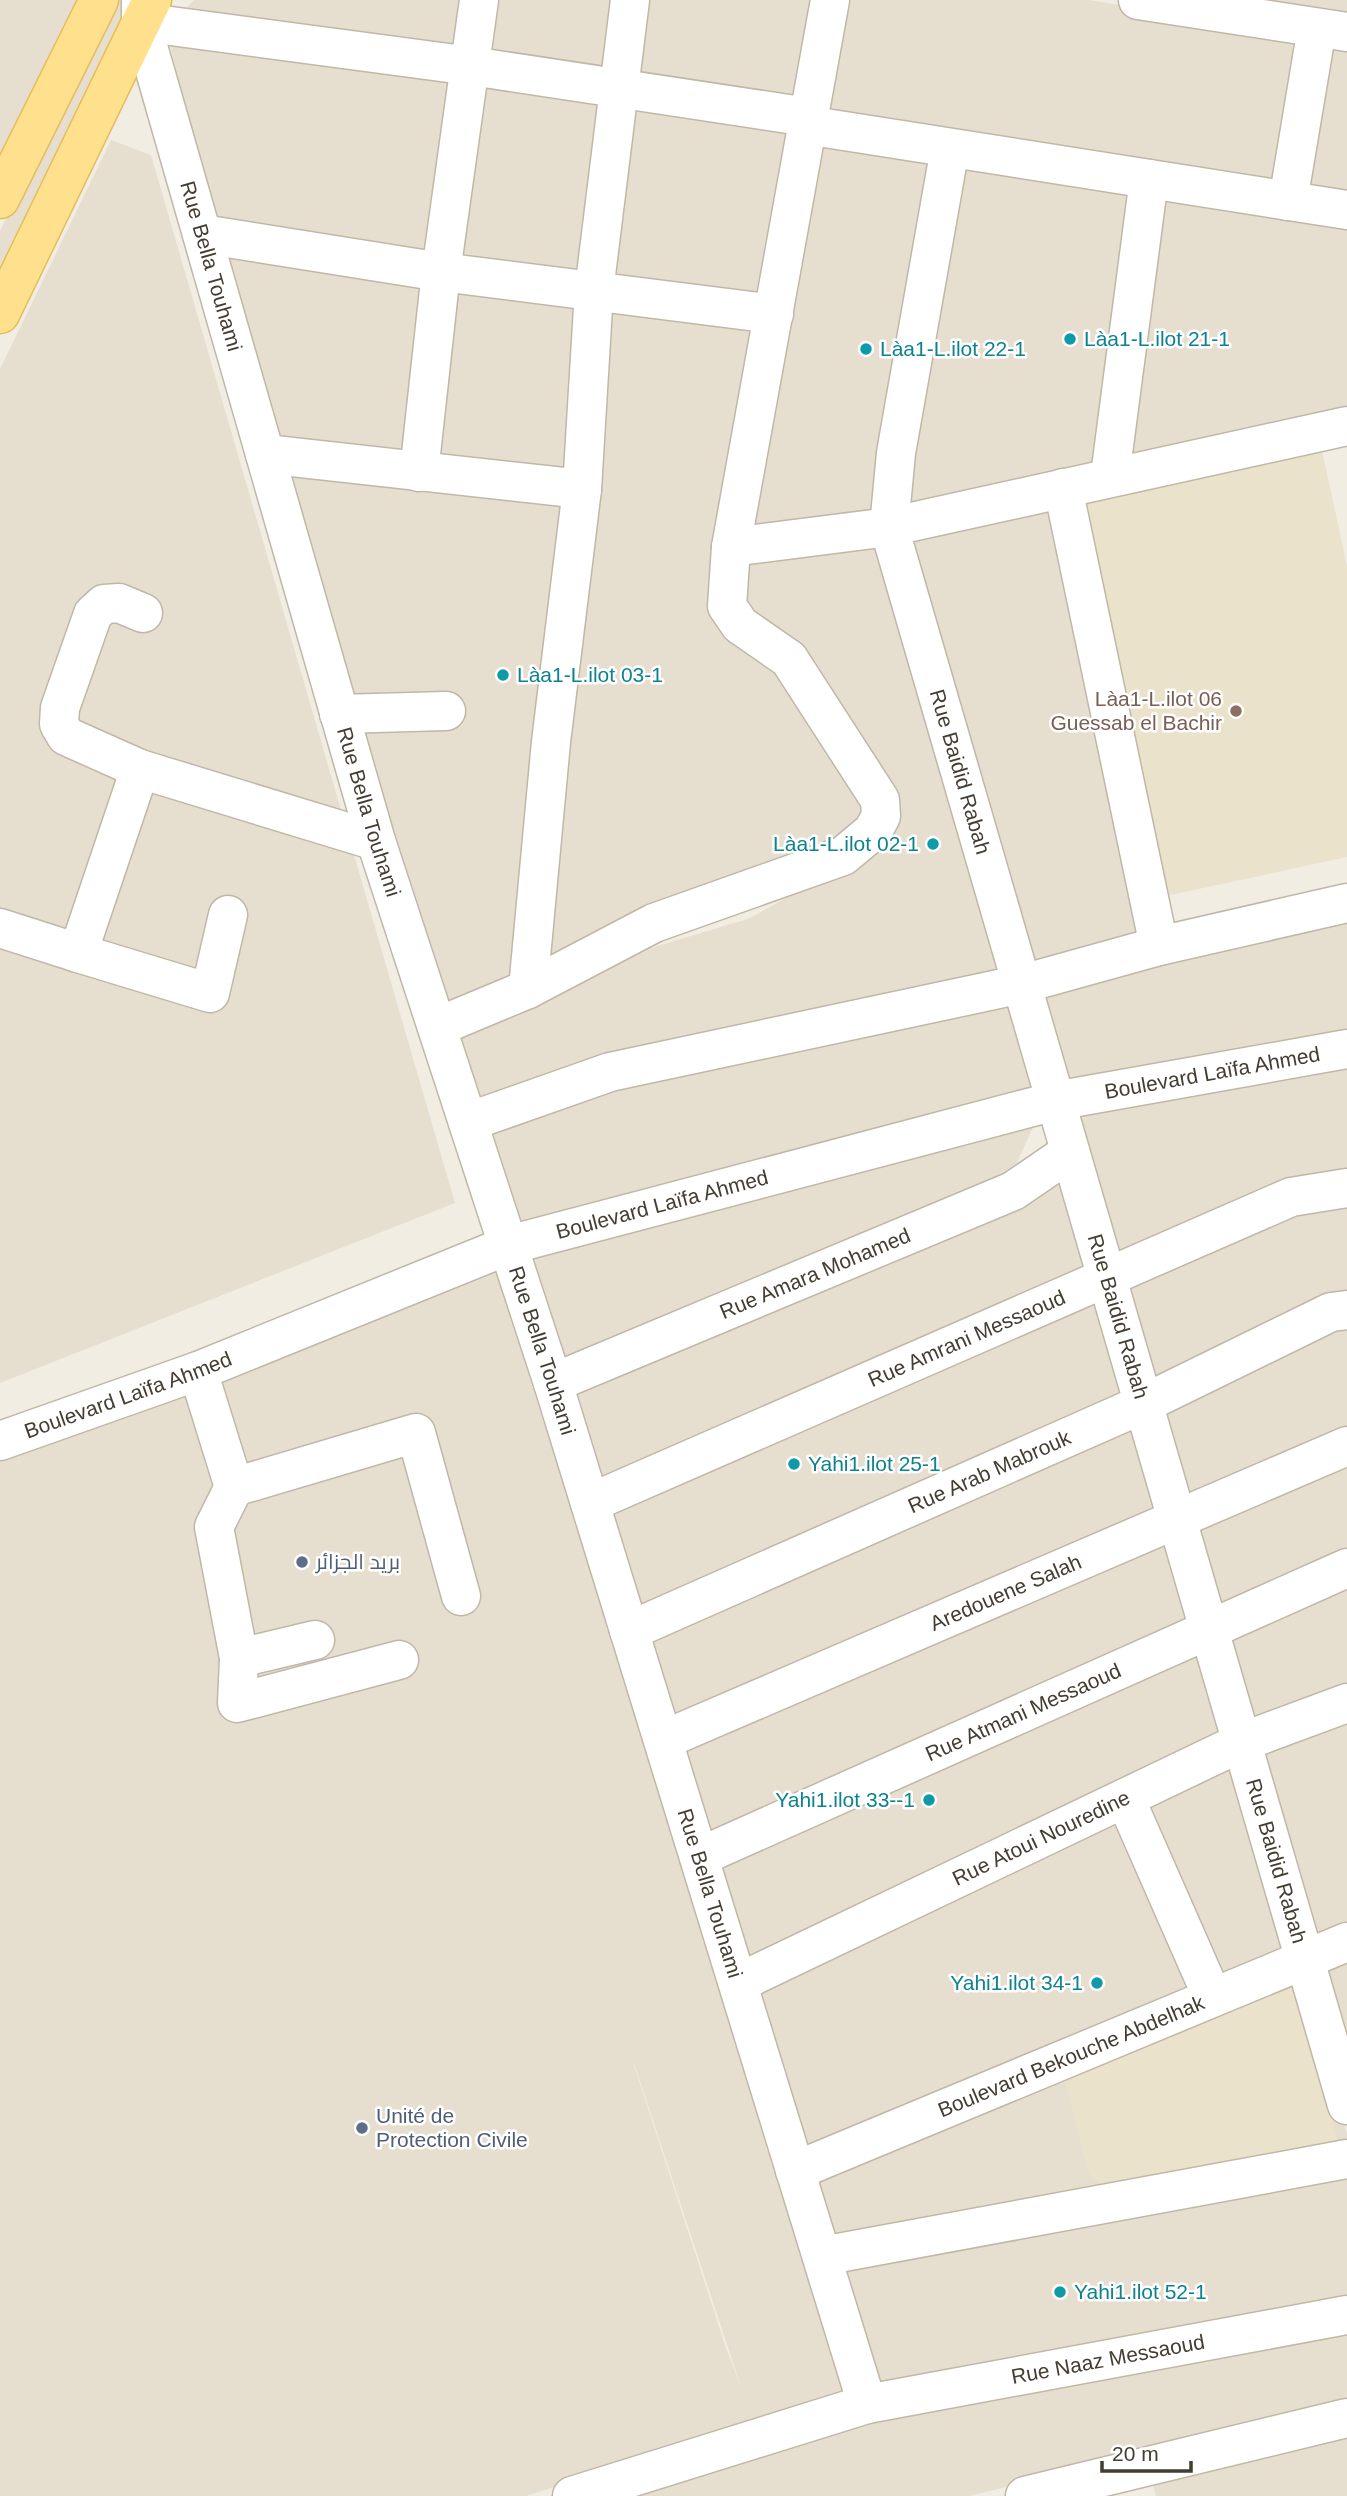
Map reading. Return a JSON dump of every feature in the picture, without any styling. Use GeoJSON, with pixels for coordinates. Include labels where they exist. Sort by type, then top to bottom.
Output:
{"type":"FeatureCollection","features":[{"type":"Feature","properties":{"kind":"main road"},"geometry":{"type":"LineString","coordinates":[[0,199],[99,0]]}},
{"type":"Feature","properties":{"kind":"main road"},"geometry":{"type":"LineString","coordinates":[[0,314],[145,7]]}},
{"type":"Feature","properties":{"kind":"street"},"geometry":{"type":"LineString","coordinates":[[419,472],[441,272],[479,0]]}},
{"type":"Feature","properties":{"kind":"street"},"geometry":{"type":"LineString","coordinates":[[528,989],[551,742],[582,489],[594,291],[630,0]]}},
{"type":"Feature","properties":{"kind":"street"},"geometry":{"type":"LineString","coordinates":[[437,1027],[528,989],[654,923],[843,856],[873,831],[881,816],[880,800],[789,659],[740,625],[727,606],[731,548],[830,0]]}},
{"type":"Feature","properties":{"kind":"street"},"geometry":{"type":"LineString","coordinates":[[1138,0],[1194,4],[1332,30],[1288,201]]}},
{"type":"Feature","properties":{"kind":"street"},"geometry":{"type":"LineString","coordinates":[[145,7],[950,148],[1347,210]]}},
{"type":"Feature","properties":{"kind":"street","name":"Rue Bella Touhami"},"geometry":{"type":"LineString","coordinates":[[145,7],[202,234],[376,841],[553,1383],[867,2404]]}},
{"type":"Feature","properties":{"kind":"street"},"geometry":{"type":"LineString","coordinates":[[889,527],[896,453],[950,148]]}},
{"type":"Feature","properties":{"kind":"street"},"geometry":{"type":"LineString","coordinates":[[1110,476],[1149,179]]}},
{"type":"Feature","properties":{"kind":"street"},"geometry":{"type":"LineString","coordinates":[[202,234],[441,272],[774,314]]}},
{"type":"Feature","properties":{"kind":"street"},"geometry":{"type":"LineString","coordinates":[[731,548],[889,527],[1110,476],[1347,426]]}},
{"type":"Feature","properties":{"kind":"street"},"geometry":{"type":"LineString","coordinates":[[265,454],[582,489]]}},
{"type":"Feature","properties":{"kind":"street"},"geometry":{"type":"LineString","coordinates":[[1063,488],[1159,946]]}},
{"type":"Feature","properties":{"kind":"street","name":"Rue Baidid Rabah"},"geometry":{"type":"LineString","coordinates":[[889,527],[1304,1958],[1340,2056],[1347,2105]]}},
{"type":"Feature","properties":{"kind":"street"},"geometry":{"type":"LineString","coordinates":[[143,613],[119,603],[104,604],[93,614],[60,708],[59,724],[66,736],[141,769],[376,841]]}},
{"type":"Feature","properties":{"kind":"street"},"geometry":{"type":"LineString","coordinates":[[339,714],[446,711]]}},
{"type":"Feature","properties":{"kind":"street"},"geometry":{"type":"LineString","coordinates":[[78,953],[141,769]]}},
{"type":"Feature","properties":{"kind":"street"},"geometry":{"type":"LineString","coordinates":[[468,1122],[610,1072],[1022,985],[1159,946],[1347,903]]}},
{"type":"Feature","properties":{"kind":"street"},"geometry":{"type":"LineString","coordinates":[[0,928],[209,993],[228,915]]}},
{"type":"Feature","properties":{"kind":"street","name":"Boulevard Laïfa Ahmed"},"geometry":{"type":"LineString","coordinates":[[0,1441],[198,1371],[509,1245],[1055,1101],[1347,1049]]}},
{"type":"Feature","properties":{"kind":"street","name":"Rue Amara Mohamed"},"geometry":{"type":"LineString","coordinates":[[553,1383],[1013,1191],[1070,1152]]}},
{"type":"Feature","properties":{"kind":"street","name":"Rue Amrani Messaoud"},"geometry":{"type":"LineString","coordinates":[[590,1503],[1291,1197],[1347,1188]]}},
{"type":"Feature","properties":{"kind":"street","name":"Rue Arab Mabrouk"},"geometry":{"type":"LineString","coordinates":[[629,1631],[1143,1404],[1331,1312],[1347,1310]]}},
{"type":"Feature","properties":{"kind":"street"},"geometry":{"type":"LineString","coordinates":[[198,1371],[234,1487],[214,1527],[239,1658],[237,1703],[399,1660]]}},
{"type":"Feature","properties":{"kind":"street"},"geometry":{"type":"LineString","coordinates":[[234,1487],[416,1433],[461,1596]]}},
{"type":"Feature","properties":{"kind":"street","name":"Aredouene Salah"},"geometry":{"type":"LineString","coordinates":[[663,1740],[1347,1446]]}},
{"type":"Feature","properties":{"kind":"street","name":"Rue Atmani Messaoud"},"geometry":{"type":"LineString","coordinates":[[699,1857],[1347,1568]]}},
{"type":"Feature","properties":{"kind":"street"},"geometry":{"type":"LineString","coordinates":[[239,1658],[315,1640]]}},
{"type":"Feature","properties":{"kind":"street","name":"Rue Atoui Nouredine"},"geometry":{"type":"LineString","coordinates":[[738,1983],[1242,1742],[1347,1703]]}},
{"type":"Feature","properties":{"kind":"street"},"geometry":{"type":"LineString","coordinates":[[1125,1798],[1212,1996]]}},
{"type":"Feature","properties":{"kind":"street","name":"Boulevard Bekouche Abdelhak"},"geometry":{"type":"LineString","coordinates":[[795,2171],[1347,1942]]}},
{"type":"Feature","properties":{"kind":"street"},"geometry":{"type":"LineString","coordinates":[[822,2256],[1347,2159]]}},
{"type":"Feature","properties":{"kind":"street","name":"Rue Naaz Messaoud"},"geometry":{"type":"LineString","coordinates":[[867,2404],[1347,2315]]}},
{"type":"Feature","properties":{"kind":"street"},"geometry":{"type":"LineString","coordinates":[[572,2496],[867,2404]]}},
{"type":"Feature","properties":{"kind":"street"},"geometry":{"type":"LineString","coordinates":[[1036,2495],[1143,2482],[1347,2418]]}},
{"type":"Feature","properties":{"kind":"shaded area"},"geometry":{"type":"Polygon","coordinates":[[[0,0],[84,0],[0,170],[0,0]]]}},
{"type":"Feature","properties":{"kind":"shaded area"},"geometry":{"type":"Polygon","coordinates":[[[114,0],[127,0],[128,19],[0,282],[0,231],[114,0]]]}},
{"type":"Feature","properties":{"kind":"shaded area"},"geometry":{"type":"Polygon","coordinates":[[[194,0],[471,0],[463,56],[180,14],[194,0]]]}},
{"type":"Feature","properties":{"kind":"shaded area"},"geometry":{"type":"Polygon","coordinates":[[[488,0],[621,0],[611,79],[480,58],[488,0]]]}},
{"type":"Feature","properties":{"kind":"shaded area"},"geometry":{"type":"Polygon","coordinates":[[[639,0],[818,0],[800,108],[630,81],[639,0]]]}},
{"type":"Feature","properties":{"kind":"shaded area"},"geometry":{"type":"Polygon","coordinates":[[[836,0],[1089,0],[1308,35],[1282,190],[816,118],[836,0]]]}},
{"type":"Feature","properties":{"kind":"shaded area"},"geometry":{"type":"Polygon","coordinates":[[[1203,0],[1347,0],[1347,23],[1203,0]]]}},
{"type":"Feature","properties":{"kind":"shaded area"},"geometry":{"type":"Polygon","coordinates":[[[168,36],[461,73],[433,263],[215,227],[168,36]]]}},
{"type":"Feature","properties":{"kind":"shaded area"},"geometry":{"type":"Polygon","coordinates":[[[1325,38],[1347,41],[1347,201],[1298,194],[1325,38]]]}},
{"type":"Feature","properties":{"kind":"shaded area"},"geometry":{"type":"Polygon","coordinates":[[[478,76],[609,95],[587,282],[451,265],[478,76]]]}},
{"type":"Feature","properties":{"kind":"shaded area"},"geometry":{"type":"Polygon","coordinates":[[[626,98],[798,123],[767,305],[604,284],[626,98]]]}},
{"type":"Feature","properties":{"kind":"shaded area"},"geometry":{"type":"Polygon","coordinates":[[[813,135],[940,154],[882,522],[746,535],[813,135]]]}},
{"type":"Feature","properties":{"kind":"shaded area"},"geometry":{"type":"Polygon","coordinates":[[[111,140],[151,155],[455,1203],[0,1383],[0,369],[111,140]]]}},
{"type":"Feature","properties":{"kind":"shaded area"},"geometry":{"type":"Polygon","coordinates":[[[957,157],[1138,186],[1097,474],[900,519],[957,157]]]}},
{"type":"Feature","properties":{"kind":"shaded area"},"geometry":{"type":"Polygon","coordinates":[[[1156,188],[1347,219],[1347,416],[1116,469],[1156,188]]]}},
{"type":"Feature","properties":{"kind":"shaded area"},"geometry":{"type":"Polygon","coordinates":[[[220,245],[432,280],[411,463],[278,447],[220,245]]]}},
{"type":"Feature","properties":{"kind":"shaded area"},"geometry":{"type":"Polygon","coordinates":[[[449,282],[585,299],[568,481],[440,455],[449,282]]]}},
{"type":"Feature","properties":{"kind":"shaded area"},"geometry":{"type":"Polygon","coordinates":[[[602,300],[764,321],[717,601],[786,662],[873,810],[838,850],[538,975],[602,300]]]}},
{"type":"Feature","properties":{"kind":"shaded area","name":"Làa1-L.ilot 06 Guessab el Bachir"},"geometry":{"type":"Polygon","coordinates":[[[1321,446],[1347,566],[1347,857],[1166,896],[1079,498],[1321,446]]]}},
{"type":"Feature","properties":{"kind":"shaded area"},"geometry":{"type":"Polygon","coordinates":[[[283,464],[565,498],[519,983],[448,1014],[352,705],[283,464]]]}},
{"type":"Feature","properties":{"kind":"shaded area"},"geometry":{"type":"Polygon","coordinates":[[[1058,501],[1150,941],[1028,974],[901,536],[1058,501]]]}},
{"type":"Feature","properties":{"kind":"shaded area"},"geometry":{"type":"Polygon","coordinates":[[[883,539],[1011,978],[479,1109],[453,1031],[657,946],[748,919],[849,863],[891,817],[733,610],[743,553],[883,539]]]}},
{"type":"Feature","properties":{"kind":"shaded area"},"geometry":{"type":"Polygon","coordinates":[[[1347,911],[1347,1035],[1060,1086],[1032,990],[1347,911]]]}},
{"type":"Feature","properties":{"kind":"shaded area"},"geometry":{"type":"Polygon","coordinates":[[[1016,995],[1043,1090],[518,1228],[484,1126],[610,1081],[1016,995]]]}},
{"type":"Feature","properties":{"kind":"shaded area"},"geometry":{"type":"Polygon","coordinates":[[[1347,1063],[1347,1179],[1113,1268],[1068,1114],[1347,1063]]]}},
{"type":"Feature","properties":{"kind":"shaded area"},"geometry":{"type":"Polygon","coordinates":[[[1036,1121],[1007,1184],[566,1369],[527,1255],[1036,1121]]]}},
{"type":"Feature","properties":{"kind":"shaded area"},"geometry":{"type":"Polygon","coordinates":[[[1054,1126],[1097,1274],[601,1488],[568,1386],[1020,1198],[1054,1126]]]}},
{"type":"Feature","properties":{"kind":"shaded area"},"geometry":{"type":"Polygon","coordinates":[[[1347,1197],[1347,1301],[1149,1391],[1117,1284],[1292,1206],[1347,1197]]]}},
{"type":"Feature","properties":{"kind":"shaded area"},"geometry":{"type":"Polygon","coordinates":[[[501,1264],[850,2395],[526,2496],[0,2496],[0,1457],[194,1388],[225,1486],[205,1526],[231,1660],[228,1705],[238,1712],[404,1668],[408,1658],[399,1651],[246,1692],[248,1665],[320,1648],[324,1639],[322,1634],[310,1632],[247,1647],[223,1528],[240,1495],[410,1444],[454,1601],[459,1604],[480,1599],[448,1502],[433,1495],[418,1424],[239,1476],[210,1382],[501,1264]],[[635,2066],[726,2348],[741,2387],[635,2066]]]}},
{"type":"Feature","properties":{"kind":"shaded area","name":"Yahi1.ilot 25-1"},"geometry":{"type":"Polygon","coordinates":[[[1102,1291],[1132,1399],[642,1616],[606,1505],[1102,1291]]]}},
{"type":"Feature","properties":{"kind":"shaded area"},"geometry":{"type":"Polygon","coordinates":[[[1347,1318],[1347,1436],[1183,1508],[1154,1409],[1347,1318]]]}},
{"type":"Feature","properties":{"kind":"shaded area"},"geometry":{"type":"Polygon","coordinates":[[[1138,1416],[1167,1514],[674,1727],[645,1633],[1138,1416]]]}},
{"type":"Feature","properties":{"kind":"shaded area"},"geometry":{"type":"Polygon","coordinates":[[[1347,1456],[1347,1559],[1215,1617],[1187,1524],[1347,1456]]]}},
{"type":"Feature","properties":{"kind":"shaded area"},"geometry":{"type":"Polygon","coordinates":[[[1171,1531],[1198,1624],[709,1840],[680,1743],[1171,1531]]]}},
{"type":"Feature","properties":{"kind":"shaded area"},"geometry":{"type":"Polygon","coordinates":[[[1347,1591],[1347,1693],[1248,1731],[1225,1639],[1347,1591]]]}},
{"type":"Feature","properties":{"kind":"shaded area","name":"Yahi1.ilot 33--1"},"geometry":{"type":"Polygon","coordinates":[[[1203,1640],[1232,1737],[748,1968],[714,1859],[1203,1640]]]}},
{"type":"Feature","properties":{"kind":"shaded area"},"geometry":{"type":"Polygon","coordinates":[[[1347,1711],[1347,1932],[1310,1946],[1252,1747],[1347,1711]]]}},
{"type":"Feature","properties":{"kind":"shaded area"},"geometry":{"type":"Polygon","coordinates":[[[1236,1754],[1294,1954],[1217,1984],[1136,1803],[1236,1754]]]}},
{"type":"Feature","properties":{"kind":"shaded area"},"geometry":{"type":"Polygon","coordinates":[[[1121,1810],[1200,1991],[806,2157],[753,1985],[1121,1810]]]}},
{"type":"Feature","properties":{"kind":"shaded area"},"geometry":{"type":"Polygon","coordinates":[[[1347,1951],[1347,2046],[1315,1963],[1347,1951]]]}},
{"type":"Feature","properties":{"kind":"shaded area"},"geometry":{"type":"Polygon","coordinates":[[[1299,1970],[1347,2134],[1347,2151],[834,2246],[811,2173],[1299,1970]]]}},
{"type":"Feature","properties":{"kind":"shaded area"},"geometry":{"type":"Polygon","coordinates":[[[1292,1980],[1338,2142],[1110,2190],[1089,2174],[1063,2075],[1292,1980]]]}},
{"type":"Feature","properties":{"kind":"shaded area","name":"Yahi1.ilot 52-1"},"geometry":{"type":"Polygon","coordinates":[[[1347,2168],[1347,2306],[879,2393],[840,2261],[1347,2168]]]}},
{"type":"Feature","properties":{"kind":"shaded area"},"geometry":{"type":"Polygon","coordinates":[[[1347,2324],[1347,2405],[969,2496],[619,2496],[869,2418],[1347,2324]]]}},
{"type":"Feature","properties":{"kind":"shaded area"},"geometry":{"type":"Polygon","coordinates":[[[1347,2432],[1347,2496],[1156,2496],[1151,2479],[1347,2432]]]}},
{"type":"Feature","properties":{"kind":"place","name":"Làa1-L.ilot 21-1"},"geometry":{"type":"Point","coordinates":[1070,339]}},
{"type":"Feature","properties":{"kind":"place","name":"Làa1-L.ilot 22-1"},"geometry":{"type":"Point","coordinates":[866,349]}},
{"type":"Feature","properties":{"kind":"place","name":"Làa1-L.ilot 03-1"},"geometry":{"type":"Point","coordinates":[503,675]}},
{"type":"Feature","properties":{"kind":"place","name":"Làa1-L.ilot 06 Guessab el Bachir"},"geometry":{"type":"Point","coordinates":[1236,711]}},
{"type":"Feature","properties":{"kind":"place","name":"Làa1-L.ilot 02-1"},"geometry":{"type":"Point","coordinates":[933,844]}},
{"type":"Feature","properties":{"kind":"place","name":"Yahi1.ilot 25-1"},"geometry":{"type":"Point","coordinates":[794,1464]}},
{"type":"Feature","properties":{"kind":"place","name":"بريد الجزائر"},"geometry":{"type":"Point","coordinates":[302,1562]}},
{"type":"Feature","properties":{"kind":"place","name":"Yahi1.ilot 33--1"},"geometry":{"type":"Point","coordinates":[929,1800]}},
{"type":"Feature","properties":{"kind":"place","name":"Yahi1.ilot 34-1"},"geometry":{"type":"Point","coordinates":[1097,1983]}},
{"type":"Feature","properties":{"kind":"place","name":"Unité de Protection Civile"},"geometry":{"type":"Point","coordinates":[362,2128]}},
{"type":"Feature","properties":{"kind":"place","name":"Yahi1.ilot 52-1"},"geometry":{"type":"Point","coordinates":[1060,2292]}}]}
